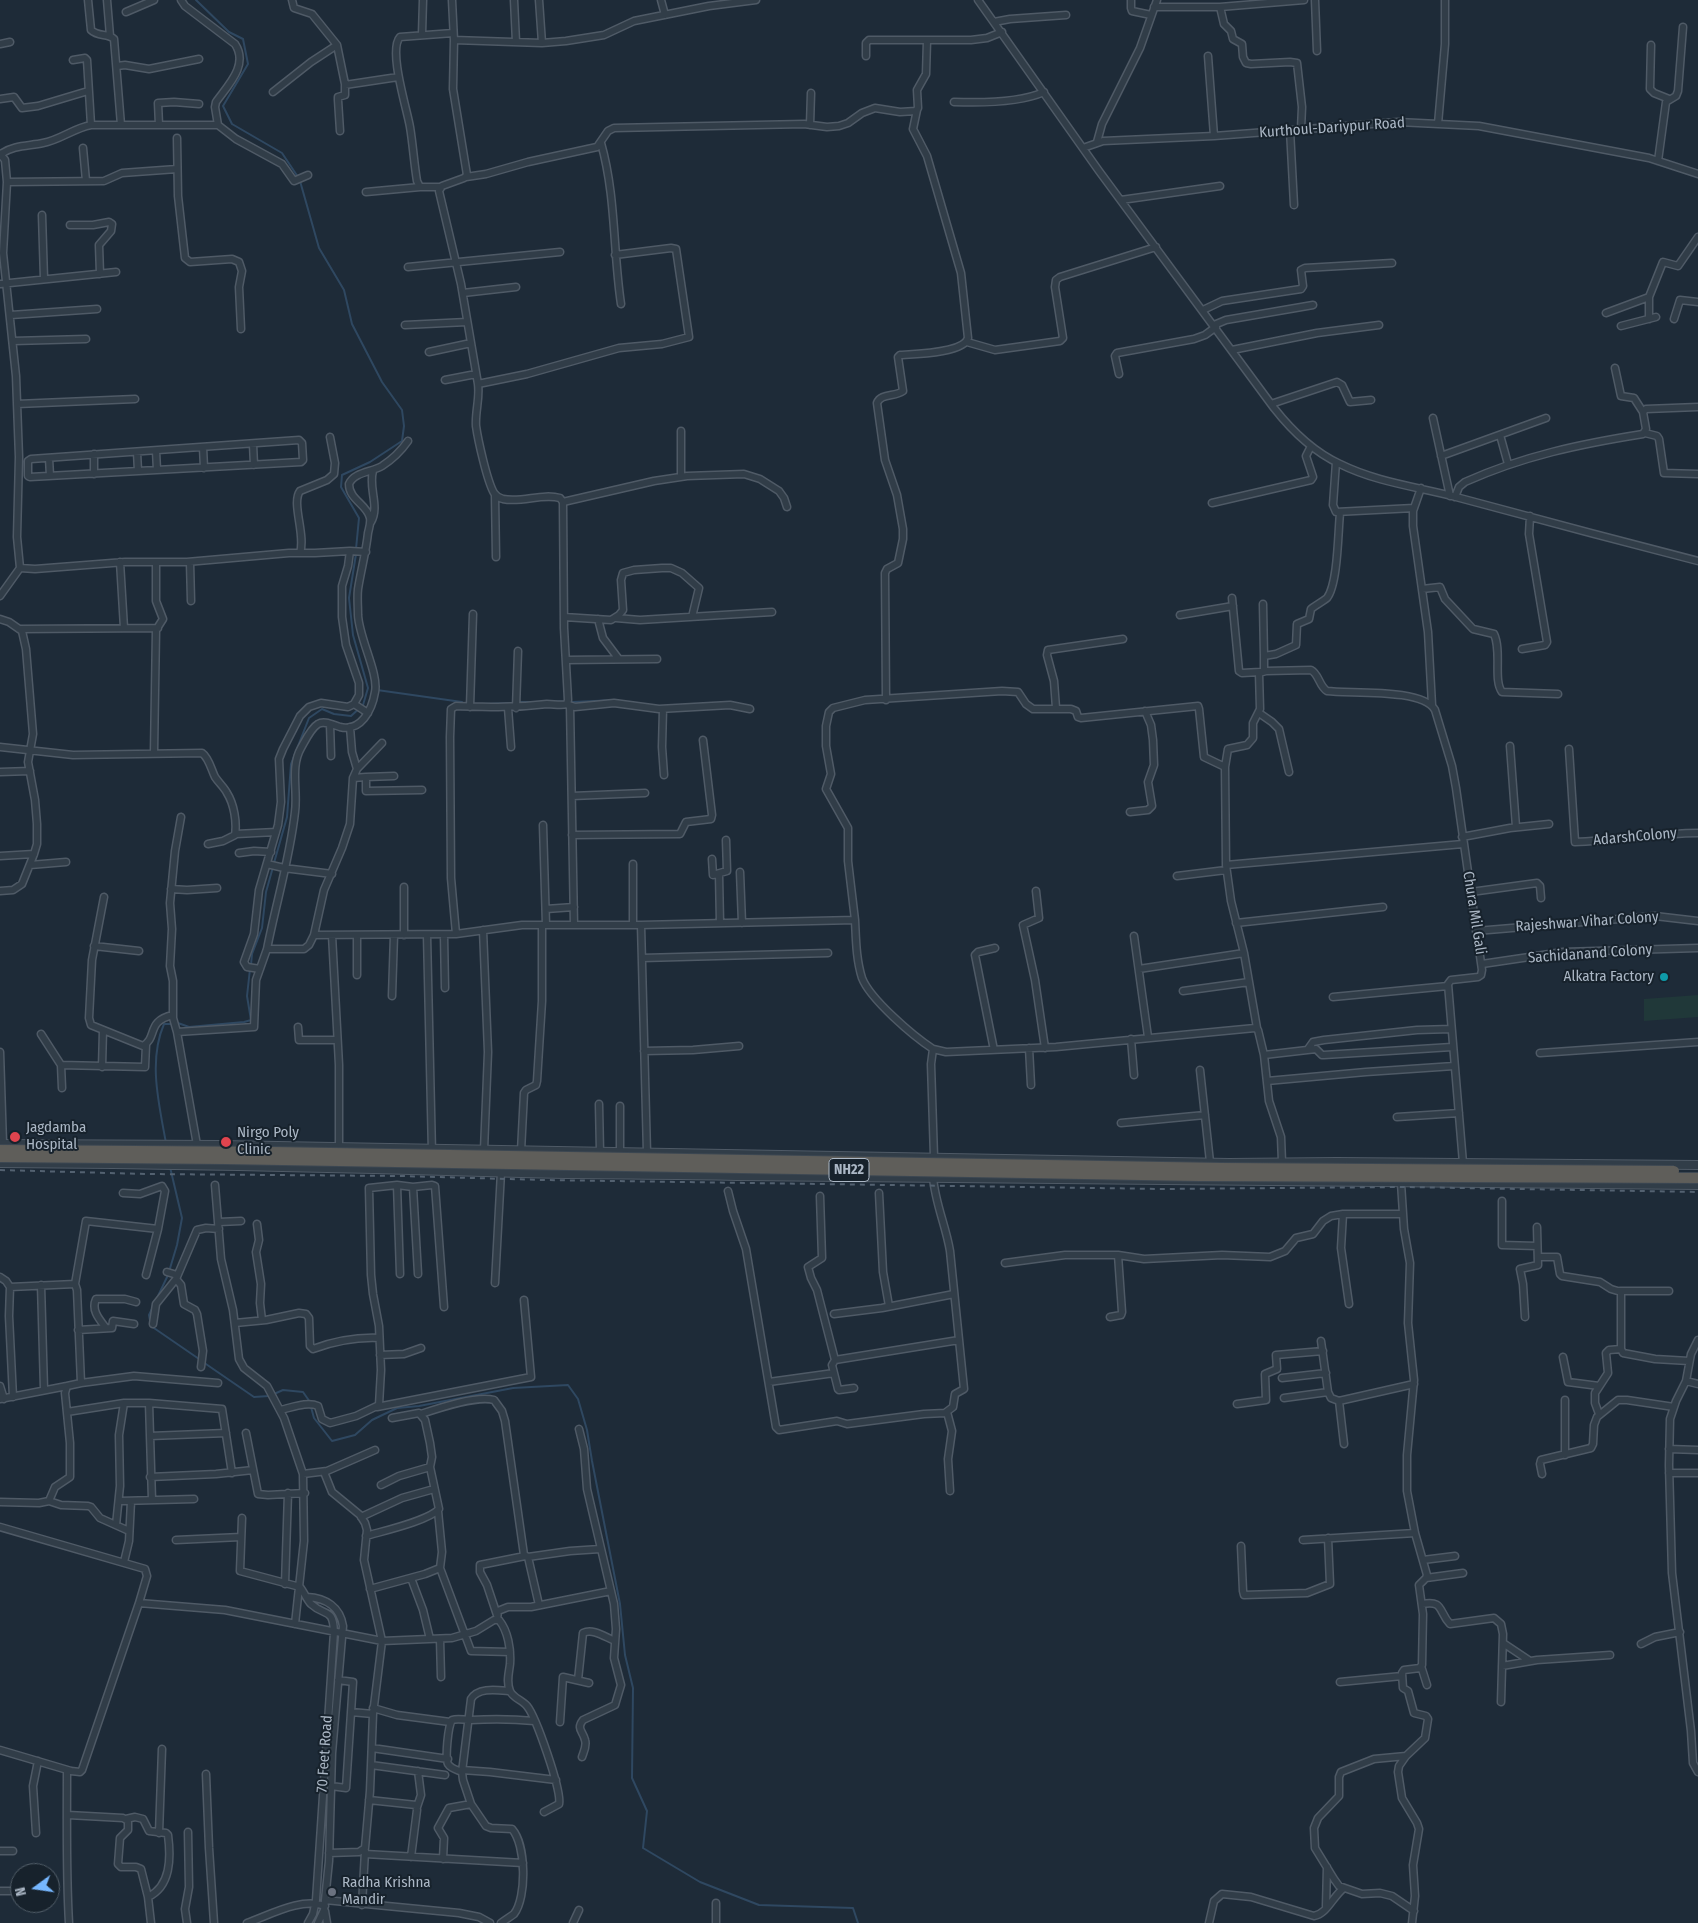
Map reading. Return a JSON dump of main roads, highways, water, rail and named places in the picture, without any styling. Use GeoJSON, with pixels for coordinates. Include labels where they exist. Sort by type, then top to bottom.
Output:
{"type":"FeatureCollection","features":[{"type":"Feature","properties":{"kind":"highway","name":"NH22"},"geometry":{"type":"LineString","coordinates":[[1,1146],[1223,1168],[1698,1171]]}},
{"type":"Feature","properties":{"kind":"highway","name":"NH22"},"geometry":{"type":"LineString","coordinates":[[0,1157],[243,1159],[1198,1176],[1698,1178]]}},
{"type":"Feature","properties":{"kind":"waterway"},"geometry":{"type":"LineString","coordinates":[[196,0],[229,32],[243,39],[248,64],[223,106],[232,124],[282,153],[298,177]]}},
{"type":"Feature","properties":{"kind":"waterway"},"geometry":{"type":"LineString","coordinates":[[300,181],[319,248],[344,290],[352,324],[382,382],[402,410],[404,426],[402,441],[370,462],[342,475],[341,487],[359,518],[356,549]]}},
{"type":"Feature","properties":{"kind":"waterway"},"geometry":{"type":"LineString","coordinates":[[274,863],[287,817],[291,764],[309,718],[322,709],[334,714],[351,716],[363,705],[368,688],[353,635],[349,598],[356,554]]}},
{"type":"Feature","properties":{"kind":"waterway"},"geometry":{"type":"LineString","coordinates":[[377,690],[462,702]]}},
{"type":"Feature","properties":{"kind":"waterway"},"geometry":{"type":"LineString","coordinates":[[551,701],[616,700]]}},
{"type":"Feature","properties":{"kind":"waterway"},"geometry":{"type":"LineString","coordinates":[[519,702],[542,702]]}},
{"type":"Feature","properties":{"kind":"waterway"},"geometry":{"type":"LineString","coordinates":[[484,704],[513,703]]}},
{"type":"Feature","properties":{"kind":"waterway"},"geometry":{"type":"LineString","coordinates":[[251,965],[252,954],[262,928],[266,892],[273,867]]}},
{"type":"Feature","properties":{"kind":"waterway"},"geometry":{"type":"LineString","coordinates":[[178,1023],[189,1027],[251,1020],[247,996],[250,969]]}},
{"type":"Feature","properties":{"kind":"waterway"},"geometry":{"type":"LineString","coordinates":[[166,1143],[160,1113],[156,1068],[159,1038],[164,1024],[173,1024]]}},
{"type":"Feature","properties":{"kind":"waterway"},"geometry":{"type":"LineString","coordinates":[[170,1167],[182,1218],[177,1245],[168,1275],[149,1315],[151,1326],[199,1359]]}},
{"type":"Feature","properties":{"kind":"waterway"},"geometry":{"type":"LineString","coordinates":[[203,1362],[254,1397],[269,1396]]}},
{"type":"Feature","properties":{"kind":"waterway"},"geometry":{"type":"LineString","coordinates":[[311,1407],[314,1418],[332,1441],[355,1435],[372,1420],[397,1408],[419,1406],[513,1388],[568,1385],[578,1399],[587,1430],[620,1604],[625,1655],[633,1688],[632,1778],[647,1811],[643,1848],[700,1882],[759,1905],[853,1908],[858,1923]]}},
{"type":"Feature","properties":{"kind":"waterway"},"geometry":{"type":"LineString","coordinates":[[274,1394],[283,1390],[303,1392],[310,1402]]}},
{"type":"Feature","properties":{"kind":"railway"},"geometry":{"type":"LineString","coordinates":[[0,1170],[145,1174],[401,1176],[544,1180],[1163,1189],[1403,1187],[1698,1192]]}},
{"type":"Feature","properties":{"kind":"place","name":"Alkatra Factory"},"geometry":{"type":"Point","coordinates":[1664,977]}},
{"type":"Feature","properties":{"kind":"place","name":"Jagdamba Hospital"},"geometry":{"type":"Point","coordinates":[15,1137]}},
{"type":"Feature","properties":{"kind":"place","name":"Nirgo Poly Clinic"},"geometry":{"type":"Point","coordinates":[226,1142]}},
{"type":"Feature","properties":{"kind":"place","name":"Radha Krishna Mandir"},"geometry":{"type":"Point","coordinates":[332,1892]}}]}
